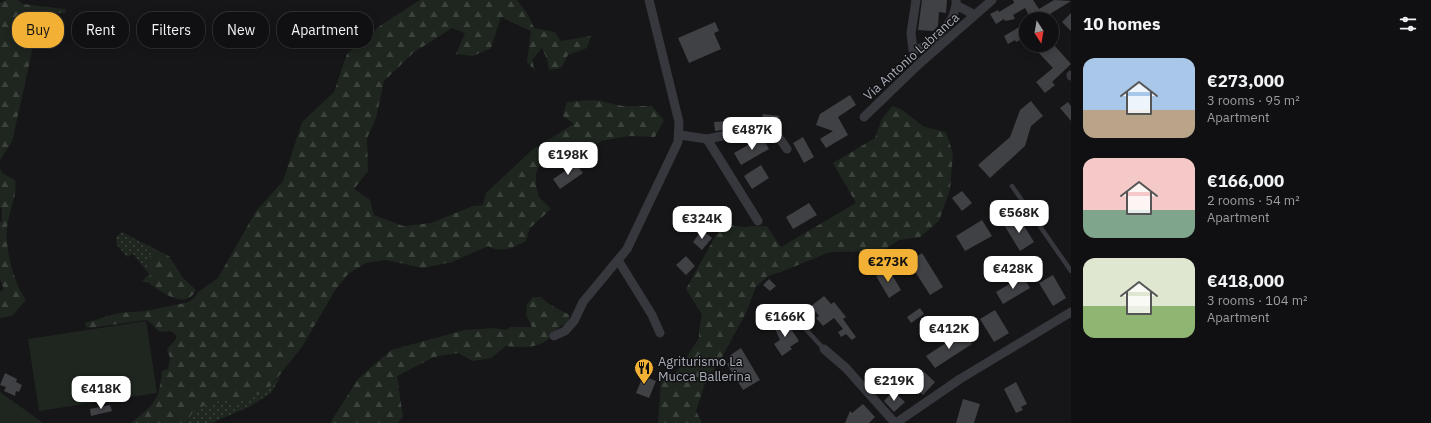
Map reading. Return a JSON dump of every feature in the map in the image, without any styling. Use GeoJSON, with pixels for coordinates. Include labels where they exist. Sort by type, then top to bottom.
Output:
{"type":"FeatureCollection","features":[{"type":"Feature","properties":{"kind":"street"},"geometry":{"type":"LineString","coordinates":[[554,336],[565,331],[574,321],[583,302],[627,249],[676,147],[680,135],[679,122],[673,95],[654,25],[649,0]]}},
{"type":"Feature","properties":{"kind":"street"},"geometry":{"type":"LineString","coordinates":[[916,0],[911,33],[913,50],[921,48],[946,28],[953,17],[956,3],[976,15]]}},
{"type":"Feature","properties":{"kind":"street","name":"Via Antonio Labranca"},"geometry":{"type":"LineString","coordinates":[[864,117],[919,64],[992,0]]}},
{"type":"Feature","properties":{"kind":"street"},"geometry":{"type":"LineString","coordinates":[[680,135],[707,139],[757,130],[775,132],[787,149]]}},
{"type":"Feature","properties":{"kind":"street"},"geometry":{"type":"LineString","coordinates":[[707,139],[758,221]]}},
{"type":"Feature","properties":{"kind":"street"},"geometry":{"type":"LineString","coordinates":[[618,260],[652,315],[660,333]]}},
{"type":"Feature","properties":{"kind":"street"},"geometry":{"type":"LineString","coordinates":[[824,349],[846,368],[896,423],[960,379],[1071,312]]}},
{"type":"Feature","properties":{"kind":"lane"},"geometry":{"type":"LineString","coordinates":[[1012,186],[1071,271]]}},
{"type":"Feature","properties":{"kind":"lane"},"geometry":{"type":"LineString","coordinates":[[799,322],[824,349]]}},
{"type":"Feature","properties":{"kind":"green space"},"geometry":{"type":"Polygon","coordinates":[[[6,0],[18,0],[23,4],[65,9],[66,13],[12,12],[12,48],[33,48],[12,142],[0,160],[0,3],[6,0]]]}},
{"type":"Feature","properties":{"kind":"green space"},"geometry":{"type":"Polygon","coordinates":[[[420,0],[517,0],[527,13],[534,28],[555,32],[561,41],[591,36],[587,48],[568,55],[561,68],[549,70],[547,59],[542,48],[532,60],[535,71],[527,62],[531,31],[501,17],[491,48],[473,56],[456,54],[465,33],[452,28],[413,53],[384,81],[376,118],[367,138],[368,171],[354,189],[370,200],[374,215],[403,226],[431,223],[473,206],[483,205],[486,193],[532,150],[574,124],[563,116],[567,102],[595,100],[623,106],[652,106],[664,120],[655,137],[629,136],[601,141],[580,153],[550,159],[539,166],[536,174],[536,185],[539,197],[551,209],[530,228],[526,241],[516,246],[499,250],[488,246],[452,262],[423,268],[386,260],[366,263],[348,274],[334,292],[302,347],[269,388],[243,401],[235,403],[225,399],[195,409],[186,423],[131,423],[154,402],[159,390],[162,371],[168,369],[170,358],[167,349],[176,339],[176,335],[171,331],[159,332],[146,320],[90,328],[86,327],[85,323],[118,313],[146,311],[189,302],[198,292],[218,278],[256,211],[283,181],[302,122],[334,92],[347,54],[354,48],[373,48],[373,32],[420,0]]]}},
{"type":"Feature","properties":{"kind":"green space"},"geometry":{"type":"Polygon","coordinates":[[[892,106],[901,109],[924,127],[946,132],[953,154],[950,189],[939,221],[920,237],[899,240],[882,251],[830,252],[768,276],[756,287],[746,313],[704,386],[696,411],[702,423],[658,423],[661,381],[676,373],[699,338],[702,315],[686,289],[716,235],[725,224],[743,227],[767,226],[781,247],[856,203],[833,163],[875,138],[882,119],[892,106]]]}},
{"type":"Feature","properties":{"kind":"green space"},"geometry":{"type":"Polygon","coordinates":[[[0,168],[2,173],[15,180],[16,186],[7,229],[7,246],[14,276],[26,300],[12,316],[0,318],[0,292],[4,290],[0,278],[0,222],[2,221],[2,209],[0,207],[0,168]]]}},
{"type":"Feature","properties":{"kind":"green space"},"geometry":{"type":"Polygon","coordinates":[[[122,232],[155,249],[151,253],[148,267],[150,275],[147,282],[142,281],[149,274],[133,254],[127,257],[117,245],[116,237],[122,232]]]}},
{"type":"Feature","properties":{"kind":"green space"},"geometry":{"type":"Polygon","coordinates":[[[155,249],[169,256],[183,278],[196,290],[191,296],[186,299],[172,297],[147,282],[150,275],[148,267],[151,253],[155,249]]]}},
{"type":"Feature","properties":{"kind":"green space"},"geometry":{"type":"Polygon","coordinates":[[[533,297],[541,297],[551,305],[569,315],[569,323],[557,328],[553,335],[538,345],[527,347],[506,346],[491,358],[473,361],[458,353],[434,357],[397,376],[403,417],[398,423],[330,423],[358,379],[391,350],[465,330],[495,328],[506,330],[511,327],[532,327],[526,315],[527,304],[533,297]]]}},
{"type":"Feature","properties":{"kind":"green space"},"geometry":{"type":"Polygon","coordinates":[[[146,321],[157,393],[39,411],[28,339],[146,321]]]}},
{"type":"Feature","properties":{"kind":"green space"},"geometry":{"type":"Polygon","coordinates":[[[282,374],[271,393],[251,406],[211,423],[186,423],[195,409],[225,399],[235,403],[269,388],[282,374]]]}},
{"type":"Feature","properties":{"kind":"green space"},"geometry":{"type":"Polygon","coordinates":[[[0,392],[43,423],[0,423],[0,392]]]}},
{"type":"Feature","properties":{"kind":"building"},"geometry":{"type":"Polygon","coordinates":[[[922,0],[947,0],[946,13],[939,12],[938,26],[933,31],[918,30],[922,0]]]}},
{"type":"Feature","properties":{"kind":"building"},"geometry":{"type":"Polygon","coordinates":[[[1013,0],[1033,0],[1039,9],[1054,0],[1071,1],[1053,12],[1027,12],[1025,8],[1013,15],[1015,19],[1005,21],[1004,19],[996,24],[990,14],[998,10],[999,12],[1014,3],[1013,0]]]}},
{"type":"Feature","properties":{"kind":"building"},"geometry":{"type":"Polygon","coordinates":[[[1071,13],[1071,31],[1062,22],[1071,13]]]}},
{"type":"Feature","properties":{"kind":"building"},"geometry":{"type":"Polygon","coordinates":[[[715,22],[719,31],[714,33],[721,49],[689,63],[678,38],[715,22]]]}},
{"type":"Feature","properties":{"kind":"building"},"geometry":{"type":"Polygon","coordinates":[[[1019,27],[1019,40],[1016,42],[1015,40],[1008,44],[1004,36],[1019,27]]]}},
{"type":"Feature","properties":{"kind":"building"},"geometry":{"type":"Polygon","coordinates":[[[1059,51],[1071,64],[1052,82],[1055,85],[1045,93],[1036,82],[1053,68],[1038,52],[1059,52],[1059,51]]]}},
{"type":"Feature","properties":{"kind":"building"},"geometry":{"type":"Polygon","coordinates":[[[850,95],[856,105],[838,117],[848,135],[826,148],[820,139],[833,131],[816,125],[820,114],[850,95]]]}},
{"type":"Feature","properties":{"kind":"building"},"geometry":{"type":"Polygon","coordinates":[[[1031,101],[1043,116],[1031,126],[1025,146],[990,178],[978,165],[1010,137],[1020,110],[1031,101]]]}},
{"type":"Feature","properties":{"kind":"building"},"geometry":{"type":"Polygon","coordinates":[[[1068,102],[1071,106],[1071,121],[1060,108],[1068,102]]]}},
{"type":"Feature","properties":{"kind":"building"},"geometry":{"type":"Polygon","coordinates":[[[763,114],[779,116],[777,126],[761,123],[763,114]]]}},
{"type":"Feature","properties":{"kind":"building"},"geometry":{"type":"Polygon","coordinates":[[[728,121],[729,129],[715,131],[714,122],[728,121]]]}},
{"type":"Feature","properties":{"kind":"building"},"geometry":{"type":"Polygon","coordinates":[[[762,137],[769,149],[741,165],[734,153],[762,137]]]}},
{"type":"Feature","properties":{"kind":"building"},"geometry":{"type":"Polygon","coordinates":[[[803,137],[814,157],[804,163],[793,143],[803,137]]]}},
{"type":"Feature","properties":{"kind":"building"},"geometry":{"type":"Polygon","coordinates":[[[576,164],[583,173],[560,189],[553,179],[576,164]]]}},
{"type":"Feature","properties":{"kind":"building"},"geometry":{"type":"Polygon","coordinates":[[[761,165],[769,178],[752,189],[744,176],[761,165]]]}},
{"type":"Feature","properties":{"kind":"building"},"geometry":{"type":"Polygon","coordinates":[[[962,191],[972,203],[962,211],[952,198],[962,191]]]}},
{"type":"Feature","properties":{"kind":"building"},"geometry":{"type":"Polygon","coordinates":[[[809,203],[817,215],[793,229],[786,217],[809,203]]]}},
{"type":"Feature","properties":{"kind":"building"},"geometry":{"type":"Polygon","coordinates":[[[1018,216],[1034,242],[1020,251],[1004,225],[1018,216]]]}},
{"type":"Feature","properties":{"kind":"building"},"geometry":{"type":"Polygon","coordinates":[[[982,220],[992,236],[965,251],[956,236],[982,220]]]}},
{"type":"Feature","properties":{"kind":"building"},"geometry":{"type":"Polygon","coordinates":[[[702,230],[712,238],[702,250],[693,242],[702,230]]]}},
{"type":"Feature","properties":{"kind":"building"},"geometry":{"type":"Polygon","coordinates":[[[922,253],[943,287],[930,295],[909,262],[922,253]]]}},
{"type":"Feature","properties":{"kind":"building"},"geometry":{"type":"Polygon","coordinates":[[[686,256],[695,266],[686,275],[676,265],[686,256]]]}},
{"type":"Feature","properties":{"kind":"building"},"geometry":{"type":"Polygon","coordinates":[[[888,268],[901,290],[889,298],[876,276],[888,268]]]}},
{"type":"Feature","properties":{"kind":"building"},"geometry":{"type":"Polygon","coordinates":[[[1053,275],[1066,298],[1053,306],[1039,283],[1053,275]]]}},
{"type":"Feature","properties":{"kind":"building"},"geometry":{"type":"Polygon","coordinates":[[[1023,276],[1030,288],[1003,304],[996,292],[1023,276]]]}},
{"type":"Feature","properties":{"kind":"building"},"geometry":{"type":"Polygon","coordinates":[[[769,279],[776,286],[770,291],[763,285],[769,279]]]}},
{"type":"Feature","properties":{"kind":"building"},"geometry":{"type":"Polygon","coordinates":[[[824,296],[831,304],[834,302],[846,317],[843,319],[856,337],[852,340],[846,334],[841,337],[838,332],[843,329],[834,318],[823,326],[816,318],[819,316],[811,306],[824,296]]]}},
{"type":"Feature","properties":{"kind":"building"},"geometry":{"type":"Polygon","coordinates":[[[920,308],[924,314],[911,323],[907,317],[920,308]]]}},
{"type":"Feature","properties":{"kind":"building"},"geometry":{"type":"Polygon","coordinates":[[[995,310],[1009,333],[994,342],[980,319],[995,310]]]}},
{"type":"Feature","properties":{"kind":"building"},"geometry":{"type":"Polygon","coordinates":[[[785,320],[799,341],[790,347],[792,349],[782,356],[774,344],[780,340],[775,329],[785,320]]]}},
{"type":"Feature","properties":{"kind":"building"},"geometry":{"type":"Polygon","coordinates":[[[964,331],[972,344],[935,368],[926,356],[964,331]]]}},
{"type":"Feature","properties":{"kind":"building"},"geometry":{"type":"Polygon","coordinates":[[[741,348],[760,380],[743,390],[727,364],[732,361],[729,356],[741,348]]]}},
{"type":"Feature","properties":{"kind":"building"},"geometry":{"type":"Polygon","coordinates":[[[923,371],[935,382],[923,395],[911,383],[923,371]]]}},
{"type":"Feature","properties":{"kind":"building"},"geometry":{"type":"Polygon","coordinates":[[[5,373],[17,379],[16,382],[22,385],[19,392],[16,391],[15,396],[4,391],[6,387],[0,385],[5,373]]]}},
{"type":"Feature","properties":{"kind":"building"},"geometry":{"type":"Polygon","coordinates":[[[643,376],[656,381],[649,398],[636,393],[643,376]]]}},
{"type":"Feature","properties":{"kind":"building"},"geometry":{"type":"Polygon","coordinates":[[[1016,382],[1027,404],[1021,407],[1023,410],[1016,413],[1004,389],[1016,382]]]}},
{"type":"Feature","properties":{"kind":"building"},"geometry":{"type":"Polygon","coordinates":[[[893,391],[905,402],[894,412],[884,401],[893,391]]]}},
{"type":"Feature","properties":{"kind":"building"},"geometry":{"type":"Polygon","coordinates":[[[963,399],[980,404],[974,423],[956,423],[963,399]]]}},
{"type":"Feature","properties":{"kind":"building"},"geometry":{"type":"Polygon","coordinates":[[[863,404],[875,417],[869,423],[845,423],[850,411],[852,413],[863,404]]]}},
{"type":"Feature","properties":{"kind":"building"},"geometry":{"type":"Polygon","coordinates":[[[110,405],[112,411],[91,416],[90,409],[110,405]]]}},
{"type":"Feature","properties":{"kind":"place","name":"Agriturismo La Mucca Ballerina"},"geometry":{"type":"Point","coordinates":[644,385]}}]}
